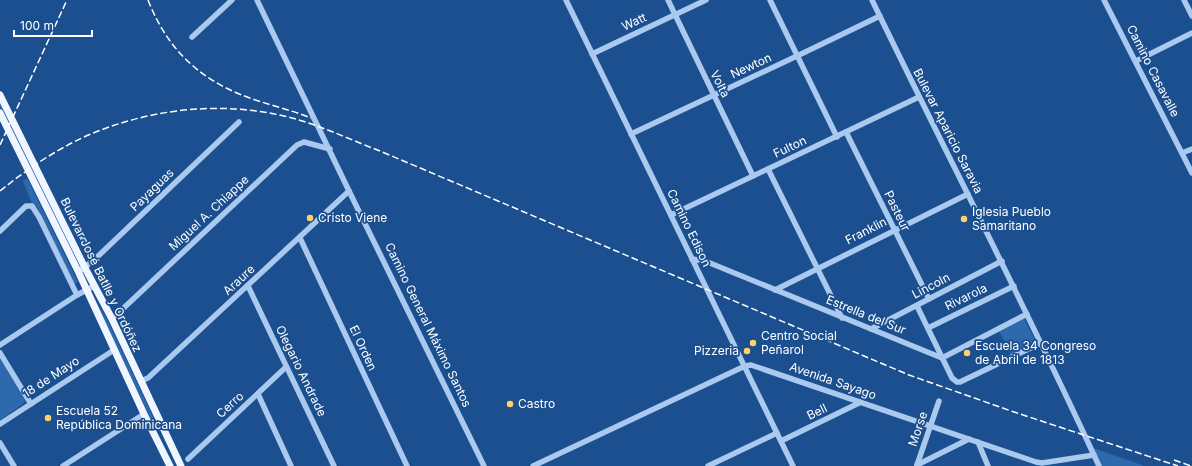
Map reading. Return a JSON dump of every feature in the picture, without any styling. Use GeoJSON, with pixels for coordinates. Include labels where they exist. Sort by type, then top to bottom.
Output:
{"type":"FeatureCollection","features":[{"type":"Feature","properties":{"kind":"main road","name":"Bulevar José Batlle y Ordóñez"},"geometry":{"type":"LineString","coordinates":[[0,95],[82,270],[87,289],[114,350],[170,466]]}},
{"type":"Feature","properties":{"kind":"main road","name":"Bulevar José Batlle y Ordóñez"},"geometry":{"type":"LineString","coordinates":[[0,113],[82,270],[94,286],[112,319],[180,466]]}},
{"type":"Feature","properties":{"kind":"street"},"geometry":{"type":"LineString","coordinates":[[192,37],[232,0]]}},
{"type":"Feature","properties":{"kind":"street","name":"Camino General Máximo Santos"},"geometry":{"type":"LineString","coordinates":[[257,0],[484,466]]}},
{"type":"Feature","properties":{"kind":"street","name":"Camino Edison"},"geometry":{"type":"LineString","coordinates":[[566,0],[793,466]]}},
{"type":"Feature","properties":{"kind":"street","name":"Volta"},"geometry":{"type":"LineString","coordinates":[[668,0],[713,96],[753,176]]}},
{"type":"Feature","properties":{"kind":"street","name":"Watt"},"geometry":{"type":"LineString","coordinates":[[592,54],[706,0]]}},
{"type":"Feature","properties":{"kind":"street"},"geometry":{"type":"LineString","coordinates":[[770,0],[837,137]]}},
{"type":"Feature","properties":{"kind":"street","name":"Bulevar Aparicio Saravia"},"geometry":{"type":"LineString","coordinates":[[872,0],[1002,261],[1099,466]]}},
{"type":"Feature","properties":{"kind":"street","name":"Camino Casavalle"},"geometry":{"type":"LineString","coordinates":[[1104,0],[1192,173]]}},
{"type":"Feature","properties":{"kind":"street"},"geometry":{"type":"LineString","coordinates":[[1184,0],[1192,16]]}},
{"type":"Feature","properties":{"kind":"street","name":"Newton"},"geometry":{"type":"LineString","coordinates":[[631,134],[880,16]]}},
{"type":"Feature","properties":{"kind":"street"},"geometry":{"type":"LineString","coordinates":[[1136,61],[1192,33]]}},
{"type":"Feature","properties":{"kind":"street","name":"Fulton"},"geometry":{"type":"LineString","coordinates":[[670,215],[919,97]]}},
{"type":"Feature","properties":{"kind":"street","name":"Payaguas"},"geometry":{"type":"LineString","coordinates":[[82,270],[239,122]]}},
{"type":"Feature","properties":{"kind":"street","name":"Pasteur"},"geometry":{"type":"LineString","coordinates":[[846,132],[929,299]]}},
{"type":"Feature","properties":{"kind":"street","name":"Miguel A. Chiappe"},"geometry":{"type":"LineString","coordinates":[[112,319],[297,145],[304,142],[330,149]]}},
{"type":"Feature","properties":{"kind":"street"},"geometry":{"type":"LineString","coordinates":[[1182,153],[1192,149]]}},
{"type":"Feature","properties":{"kind":"street"},"geometry":{"type":"LineString","coordinates":[[768,169],[842,318]]}},
{"type":"Feature","properties":{"kind":"street","name":"Araure"},"geometry":{"type":"LineString","coordinates":[[142,382],[248,286],[349,191]]}},
{"type":"Feature","properties":{"kind":"street","name":"Franklin"},"geometry":{"type":"LineString","coordinates":[[775,290],[968,194]]}},
{"type":"Feature","properties":{"kind":"street"},"geometry":{"type":"LineString","coordinates":[[0,231],[26,206],[30,205],[35,209],[77,295]]}},
{"type":"Feature","properties":{"kind":"street","name":"Bulevar José Batlle y Ordóñez"},"geometry":{"type":"LineString","coordinates":[[68,210],[94,260]]}},
{"type":"Feature","properties":{"kind":"street","name":"El Orden"},"geometry":{"type":"LineString","coordinates":[[300,238],[407,466]]}},
{"type":"Feature","properties":{"kind":"street","name":"Estrella del Sur"},"geometry":{"type":"LineString","coordinates":[[692,259],[705,261],[942,358]]}},
{"type":"Feature","properties":{"kind":"street","name":"Lincoln"},"geometry":{"type":"LineString","coordinates":[[871,329],[1002,261]]}},
{"type":"Feature","properties":{"kind":"street"},"geometry":{"type":"LineString","coordinates":[[0,345],[77,295],[94,286]]}},
{"type":"Feature","properties":{"kind":"street","name":"Olegario Andrade"},"geometry":{"type":"LineString","coordinates":[[248,286],[334,466]]}},
{"type":"Feature","properties":{"kind":"street","name":"Rivarola"},"geometry":{"type":"LineString","coordinates":[[928,328],[1014,286]]}},
{"type":"Feature","properties":{"kind":"street"},"geometry":{"type":"LineString","coordinates":[[917,306],[952,378],[958,382],[1040,343]]}},
{"type":"Feature","properties":{"kind":"street"},"geometry":{"type":"LineString","coordinates":[[942,358],[1027,314]]}},
{"type":"Feature","properties":{"kind":"street","name":"18 de Mayo"},"geometry":{"type":"LineString","coordinates":[[0,424],[114,350]]}},
{"type":"Feature","properties":{"kind":"street"},"geometry":{"type":"LineString","coordinates":[[0,353],[31,404]]}},
{"type":"Feature","properties":{"kind":"street","name":"Avenida Sayago"},"geometry":{"type":"LineString","coordinates":[[745,366],[750,365],[1036,462],[1042,463],[1094,455]]}},
{"type":"Feature","properties":{"kind":"street"},"geometry":{"type":"LineString","coordinates":[[532,466],[745,366]]}},
{"type":"Feature","properties":{"kind":"street","name":"Cerro"},"geometry":{"type":"LineString","coordinates":[[188,459],[286,367]]}},
{"type":"Feature","properties":{"kind":"street"},"geometry":{"type":"LineString","coordinates":[[258,394],[291,466]]}},
{"type":"Feature","properties":{"kind":"street","name":"Morse"},"geometry":{"type":"LineString","coordinates":[[916,465],[939,401]]}},
{"type":"Feature","properties":{"kind":"street","name":"Bell"},"geometry":{"type":"LineString","coordinates":[[781,441],[861,402]]}},
{"type":"Feature","properties":{"kind":"street"},"geometry":{"type":"LineString","coordinates":[[63,466],[144,414]]}},
{"type":"Feature","properties":{"kind":"street"},"geometry":{"type":"LineString","coordinates":[[708,466],[777,433]]}},
{"type":"Feature","properties":{"kind":"street"},"geometry":{"type":"LineString","coordinates":[[916,465],[968,439]]}},
{"type":"Feature","properties":{"kind":"street"},"geometry":{"type":"LineString","coordinates":[[978,442],[988,466]]}},
{"type":"Feature","properties":{"kind":"street"},"geometry":{"type":"LineString","coordinates":[[0,443],[14,466]]}},
{"type":"Feature","properties":{"kind":"shaded area"},"geometry":{"type":"Polygon","coordinates":[[[0,102],[75,254],[67,243],[0,107],[0,102]]]}},
{"type":"Feature","properties":{"kind":"shaded area"},"geometry":{"type":"Polygon","coordinates":[[[27,178],[78,282],[74,284],[37,207],[32,204],[23,181],[27,178]]]}},
{"type":"Feature","properties":{"kind":"shaded area"},"geometry":{"type":"Polygon","coordinates":[[[92,295],[108,321],[161,433],[151,419],[92,295]]]}},
{"type":"Feature","properties":{"kind":"shaded area"},"geometry":{"type":"Polygon","coordinates":[[[1024,318],[1036,342],[1011,355],[999,331],[1024,318]]]}},
{"type":"Feature","properties":{"kind":"shaded area"},"geometry":{"type":"Polygon","coordinates":[[[0,359],[25,400],[23,404],[0,420],[0,359]]]}},
{"type":"Feature","properties":{"kind":"shaded area"},"geometry":{"type":"Polygon","coordinates":[[[1093,448],[1145,466],[1102,466],[1093,448]]]}},
{"type":"Feature","properties":{"kind":"railway"},"geometry":{"type":"LineString","coordinates":[[0,145],[67,0]]}},
{"type":"Feature","properties":{"kind":"railway"},"geometry":{"type":"LineString","coordinates":[[148,0],[155,17],[174,46],[184,58],[210,79],[225,88],[242,95],[311,118]]}},
{"type":"Feature","properties":{"kind":"railway"},"geometry":{"type":"LineString","coordinates":[[0,191],[40,161],[73,142],[109,127],[134,119],[160,113],[213,108],[266,112],[292,118],[325,129],[380,151],[909,375],[1014,412],[1178,466]]}},
{"type":"Feature","properties":{"kind":"railway"},"geometry":{"type":"LineString","coordinates":[[1174,460],[1191,466]]}},
{"type":"Feature","properties":{"kind":"place","name":"Cristo Viene"},"geometry":{"type":"Point","coordinates":[310,218]}},
{"type":"Feature","properties":{"kind":"place","name":"Iglesia Pueblo Samaritano"},"geometry":{"type":"Point","coordinates":[964,219]}},
{"type":"Feature","properties":{"kind":"place","name":"Centro Social Peñarol"},"geometry":{"type":"Point","coordinates":[753,343]}},
{"type":"Feature","properties":{"kind":"place","name":"Pizzeria"},"geometry":{"type":"Point","coordinates":[747,351]}},
{"type":"Feature","properties":{"kind":"place","name":"Escuela 34 Congreso de Abril de 1813"},"geometry":{"type":"Point","coordinates":[967,353]}},
{"type":"Feature","properties":{"kind":"place","name":"Castro"},"geometry":{"type":"Point","coordinates":[510,404]}},
{"type":"Feature","properties":{"kind":"place","name":"Escuela 52 República Dominicana"},"geometry":{"type":"Point","coordinates":[48,418]}}]}
